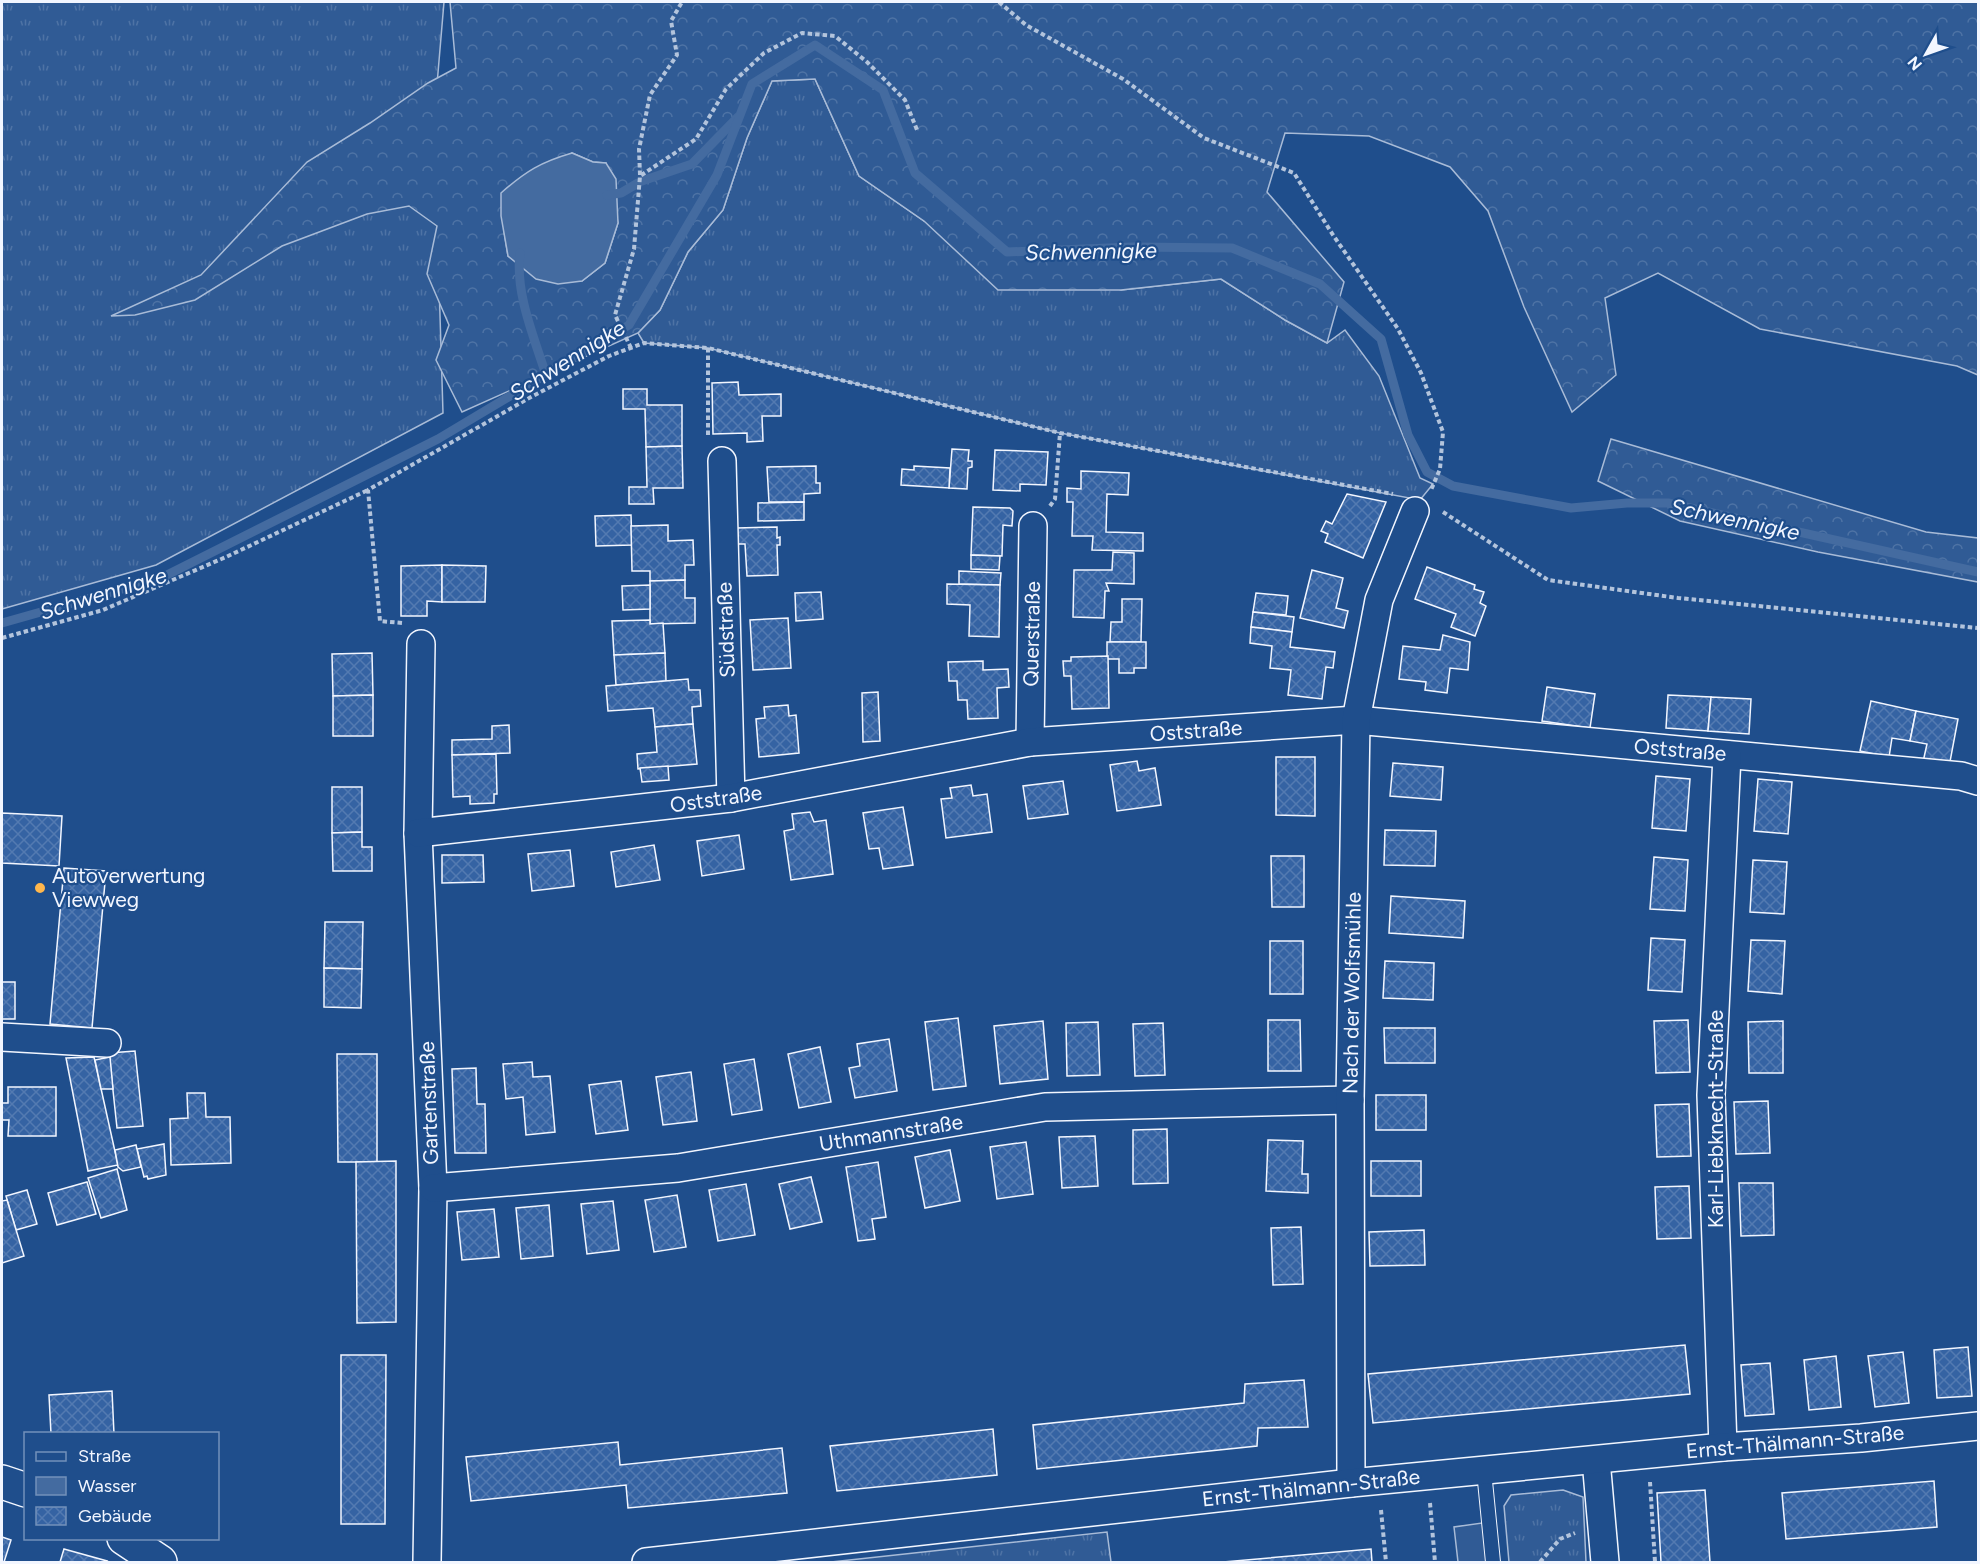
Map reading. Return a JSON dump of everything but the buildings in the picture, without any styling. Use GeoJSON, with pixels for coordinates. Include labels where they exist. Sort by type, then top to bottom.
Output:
{"type":"FeatureCollection","features":[{"type":"Feature","properties":{"kind":"street","name":"Südstraße"},"geometry":{"type":"LineString","coordinates":[[722,461],[731,798]]}},
{"type":"Feature","properties":{"kind":"street","name":"Nach der Wolfsmühle"},"geometry":{"type":"LineString","coordinates":[[1352,1483],[1350,1100],[1356,720],[1379,600],[1427,504]]}},
{"type":"Feature","properties":{"kind":"street","name":"Querstraße"},"geometry":{"type":"LineString","coordinates":[[1030,742],[1033,530]]}},
{"type":"Feature","properties":{"kind":"street","name":"Gartenstraße"},"geometry":{"type":"LineString","coordinates":[[422,644],[418,833],[433,1188],[427,1563]]}},
{"type":"Feature","properties":{"kind":"street","name":"Oststraße"},"geometry":{"type":"LineString","coordinates":[[418,833],[731,798],[1030,742],[1356,720],[1961,776],[1978,781]]}},
{"type":"Feature","properties":{"kind":"street","name":"Karl-Liebknecht-Straße"},"geometry":{"type":"LineString","coordinates":[[1723,1447],[1711,1095],[1726,755]]}},
{"type":"Feature","properties":{"kind":"street"},"geometry":{"type":"LineString","coordinates":[[2,1037],[107,1043]]}},
{"type":"Feature","properties":{"kind":"street","name":"Uthmannstraße"},"geometry":{"type":"LineString","coordinates":[[433,1188],[678,1168],[1045,1107],[1350,1100]]}},
{"type":"Feature","properties":{"kind":"street","name":"Ernst-Thälmann-Straße"},"geometry":{"type":"LineString","coordinates":[[646,1563],[1352,1483],[1723,1447],[1861,1438],[1978,1426]]}},
{"type":"Feature","properties":{"kind":"street"},"geometry":{"type":"LineString","coordinates":[[1596,1460],[1605,1563]]}},
{"type":"Feature","properties":{"kind":"street"},"geometry":{"type":"LineString","coordinates":[[2,1482],[24,1489]]}},
{"type":"Feature","properties":{"kind":"street"},"geometry":{"type":"LineString","coordinates":[[126,1540],[160,1563]]}},
{"type":"Feature","properties":{"kind":"lane"},"geometry":{"type":"LineString","coordinates":[[1484,1471],[1493,1563]]}},
{"type":"Feature","properties":{"kind":"path"},"geometry":{"type":"LineString","coordinates":[[631,348],[615,315],[634,249],[640,176],[639,149],[650,95],[676,56],[671,21],[682,2]]}},
{"type":"Feature","properties":{"kind":"path"},"geometry":{"type":"LineString","coordinates":[[999,2],[1026,25],[1123,79],[1204,138],[1294,173],[1333,236],[1398,329],[1421,373],[1443,432],[1440,469],[1427,504]]}},
{"type":"Feature","properties":{"kind":"path"},"geometry":{"type":"LineString","coordinates":[[640,176],[696,139],[726,89],[764,52],[802,33],[835,36],[867,62],[904,100],[917,129]]}},
{"type":"Feature","properties":{"kind":"path"},"geometry":{"type":"LineString","coordinates":[[2,638],[103,610],[226,557],[368,490],[531,397],[609,356],[644,343],[708,348],[1059,433],[1420,500],[1548,580],[1678,598],[1978,628]]}},
{"type":"Feature","properties":{"kind":"path"},"geometry":{"type":"LineString","coordinates":[[708,348],[708,443],[722,461]]}},
{"type":"Feature","properties":{"kind":"path"},"geometry":{"type":"LineString","coordinates":[[1033,530],[1055,499],[1059,433]]}},
{"type":"Feature","properties":{"kind":"path"},"geometry":{"type":"LineString","coordinates":[[368,490],[380,621],[401,623],[422,644]]}},
{"type":"Feature","properties":{"kind":"path"},"geometry":{"type":"LineString","coordinates":[[1648,1455],[1655,1563]]}},
{"type":"Feature","properties":{"kind":"path"},"geometry":{"type":"LineString","coordinates":[[1428,1476],[1435,1563]]}},
{"type":"Feature","properties":{"kind":"path"},"geometry":{"type":"LineString","coordinates":[[1378,1481],[1386,1563]]}},
{"type":"Feature","properties":{"kind":"path"},"geometry":{"type":"LineString","coordinates":[[1540,1563],[1560,1539],[1580,1532],[1602,1530]]}},
{"type":"Feature","properties":{"kind":"green space"},"geometry":{"type":"Polygon","coordinates":[[[2,2],[444,2],[434,120],[443,413],[156,565],[2,609],[2,2]]]}},
{"type":"Feature","properties":{"kind":"green space"},"geometry":{"type":"Polygon","coordinates":[[[450,2],[1978,2],[1978,375],[1957,366],[1760,329],[1658,273],[1605,298],[1616,375],[1572,412],[1524,307],[1488,211],[1450,167],[1369,136],[1285,133],[1267,192],[1344,282],[1327,343],[1285,320],[1221,279],[1121,290],[998,290],[924,221],[859,176],[815,79],[772,81],[747,138],[723,210],[688,252],[660,310],[638,333],[462,412],[436,360],[449,325],[427,274],[437,226],[409,206],[367,214],[282,246],[195,300],[135,315],[111,316],[201,275],[307,162],[428,83],[456,68],[450,2]],[[572,153],[504,231],[508,256],[519,264],[582,281],[605,263],[618,223],[606,163],[593,162],[572,153]]]}},
{"type":"Feature","properties":{"kind":"green space"},"geometry":{"type":"Polygon","coordinates":[[[815,79],[859,176],[924,221],[1121,290],[1221,279],[1285,320],[1327,343],[1345,330],[1379,376],[1420,478],[1433,484],[1420,500],[1060,433],[708,348],[644,343],[638,333],[660,310],[688,252],[723,210],[747,138],[772,81],[815,79]]]}},
{"type":"Feature","properties":{"kind":"green space"},"geometry":{"type":"Polygon","coordinates":[[[1611,439],[1926,532],[1978,538],[1978,582],[1818,552],[1680,521],[1598,481],[1611,439]]]}},
{"type":"Feature","properties":{"kind":"green space"},"geometry":{"type":"Polygon","coordinates":[[[1563,1490],[1583,1497],[1586,1562],[1509,1562],[1504,1506],[1511,1495],[1563,1490]]]}},
{"type":"Feature","properties":{"kind":"green space"},"geometry":{"type":"Polygon","coordinates":[[[1107,1532],[1111,1562],[831,1562],[1107,1532]]]}},
{"type":"Feature","properties":{"kind":"shaded area"},"geometry":{"type":"Polygon","coordinates":[[[1489,1522],[1493,1562],[1458,1562],[1454,1527],[1489,1522]]]}},
{"type":"Feature","properties":{"kind":"water"},"geometry":{"type":"Polygon","coordinates":[[[572,153],[593,162],[606,163],[616,179],[618,223],[605,263],[582,281],[558,284],[536,279],[508,256],[501,216],[501,193],[534,168],[572,153]]]}},
{"type":"Feature","properties":{"kind":"waterway","name":"Schwennigke"},"geometry":{"type":"LineString","coordinates":[[2,623],[161,578],[438,439],[629,325],[717,175],[752,84],[815,45],[883,90],[915,173],[1007,252],[1133,247],[1232,248],[1320,284],[1381,339],[1408,435],[1427,472],[1453,486],[1571,508],[1627,503],[1668,503],[1978,572]]}},
{"type":"Feature","properties":{"kind":"waterway"},"geometry":{"type":"LineString","coordinates":[[642,181],[692,164],[738,117]]}},
{"type":"Feature","properties":{"kind":"waterway"},"geometry":{"type":"LineString","coordinates":[[607,195],[621,193],[638,183]]}},
{"type":"Feature","properties":{"kind":"waterway"},"geometry":{"type":"LineString","coordinates":[[520,253],[520,284],[523,299],[546,375]]}},
{"type":"Feature","properties":{"kind":"place","name":"Autoverwertung Viewweg"},"geometry":{"type":"Point","coordinates":[40,888]}}]}
